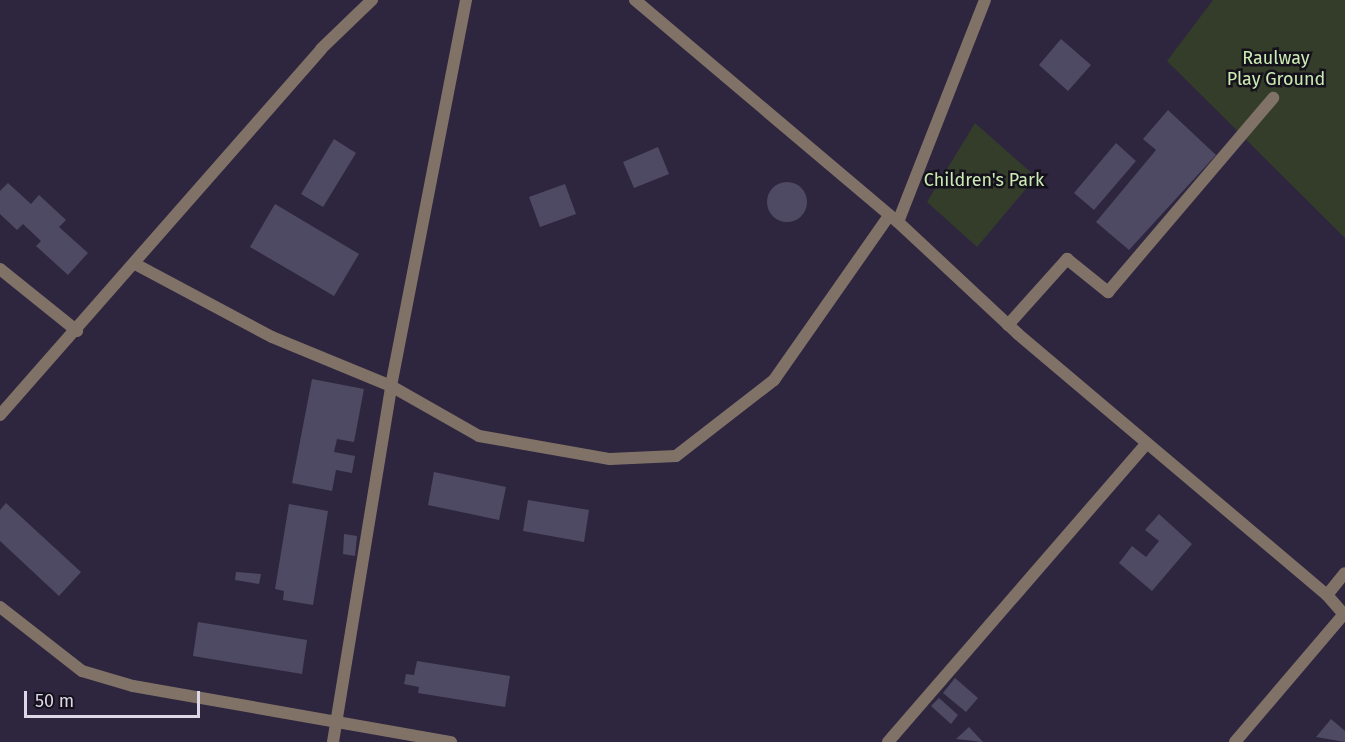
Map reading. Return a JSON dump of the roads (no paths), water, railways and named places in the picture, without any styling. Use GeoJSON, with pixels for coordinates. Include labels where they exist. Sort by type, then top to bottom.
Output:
{"type":"FeatureCollection","features":[{"type":"Feature","properties":{"kind":"street"},"geometry":{"type":"LineString","coordinates":[[0,415],[137,265],[321,49],[372,0]]}},
{"type":"Feature","properties":{"kind":"street"},"geometry":{"type":"LineString","coordinates":[[333,742],[391,386],[466,0]]}},
{"type":"Feature","properties":{"kind":"street"},"geometry":{"type":"LineString","coordinates":[[635,0],[893,219],[1145,446],[1327,595],[1344,615],[1235,742]]}},
{"type":"Feature","properties":{"kind":"street"},"geometry":{"type":"LineString","coordinates":[[137,265],[272,337],[391,386],[479,436],[610,459],[676,456],[774,380],[893,219],[985,0]]}},
{"type":"Feature","properties":{"kind":"street"},"geometry":{"type":"LineString","coordinates":[[1008,325],[1067,259],[1108,292],[1273,98]]}},
{"type":"Feature","properties":{"kind":"street"},"geometry":{"type":"LineString","coordinates":[[0,269],[77,331]]}},
{"type":"Feature","properties":{"kind":"street"},"geometry":{"type":"LineString","coordinates":[[888,742],[1145,446]]}},
{"type":"Feature","properties":{"kind":"street"},"geometry":{"type":"LineString","coordinates":[[1327,595],[1345,573]]}},
{"type":"Feature","properties":{"kind":"street"},"geometry":{"type":"LineString","coordinates":[[0,607],[82,671],[134,686],[451,742]]}},
{"type":"Feature","properties":{"kind":"park label","name":"Raulway Play Ground"},"geometry":{"type":"Point","coordinates":[1276,69]}},
{"type":"Feature","properties":{"kind":"park label","name":"Children's Park"},"geometry":{"type":"Point","coordinates":[984,180]}}]}
